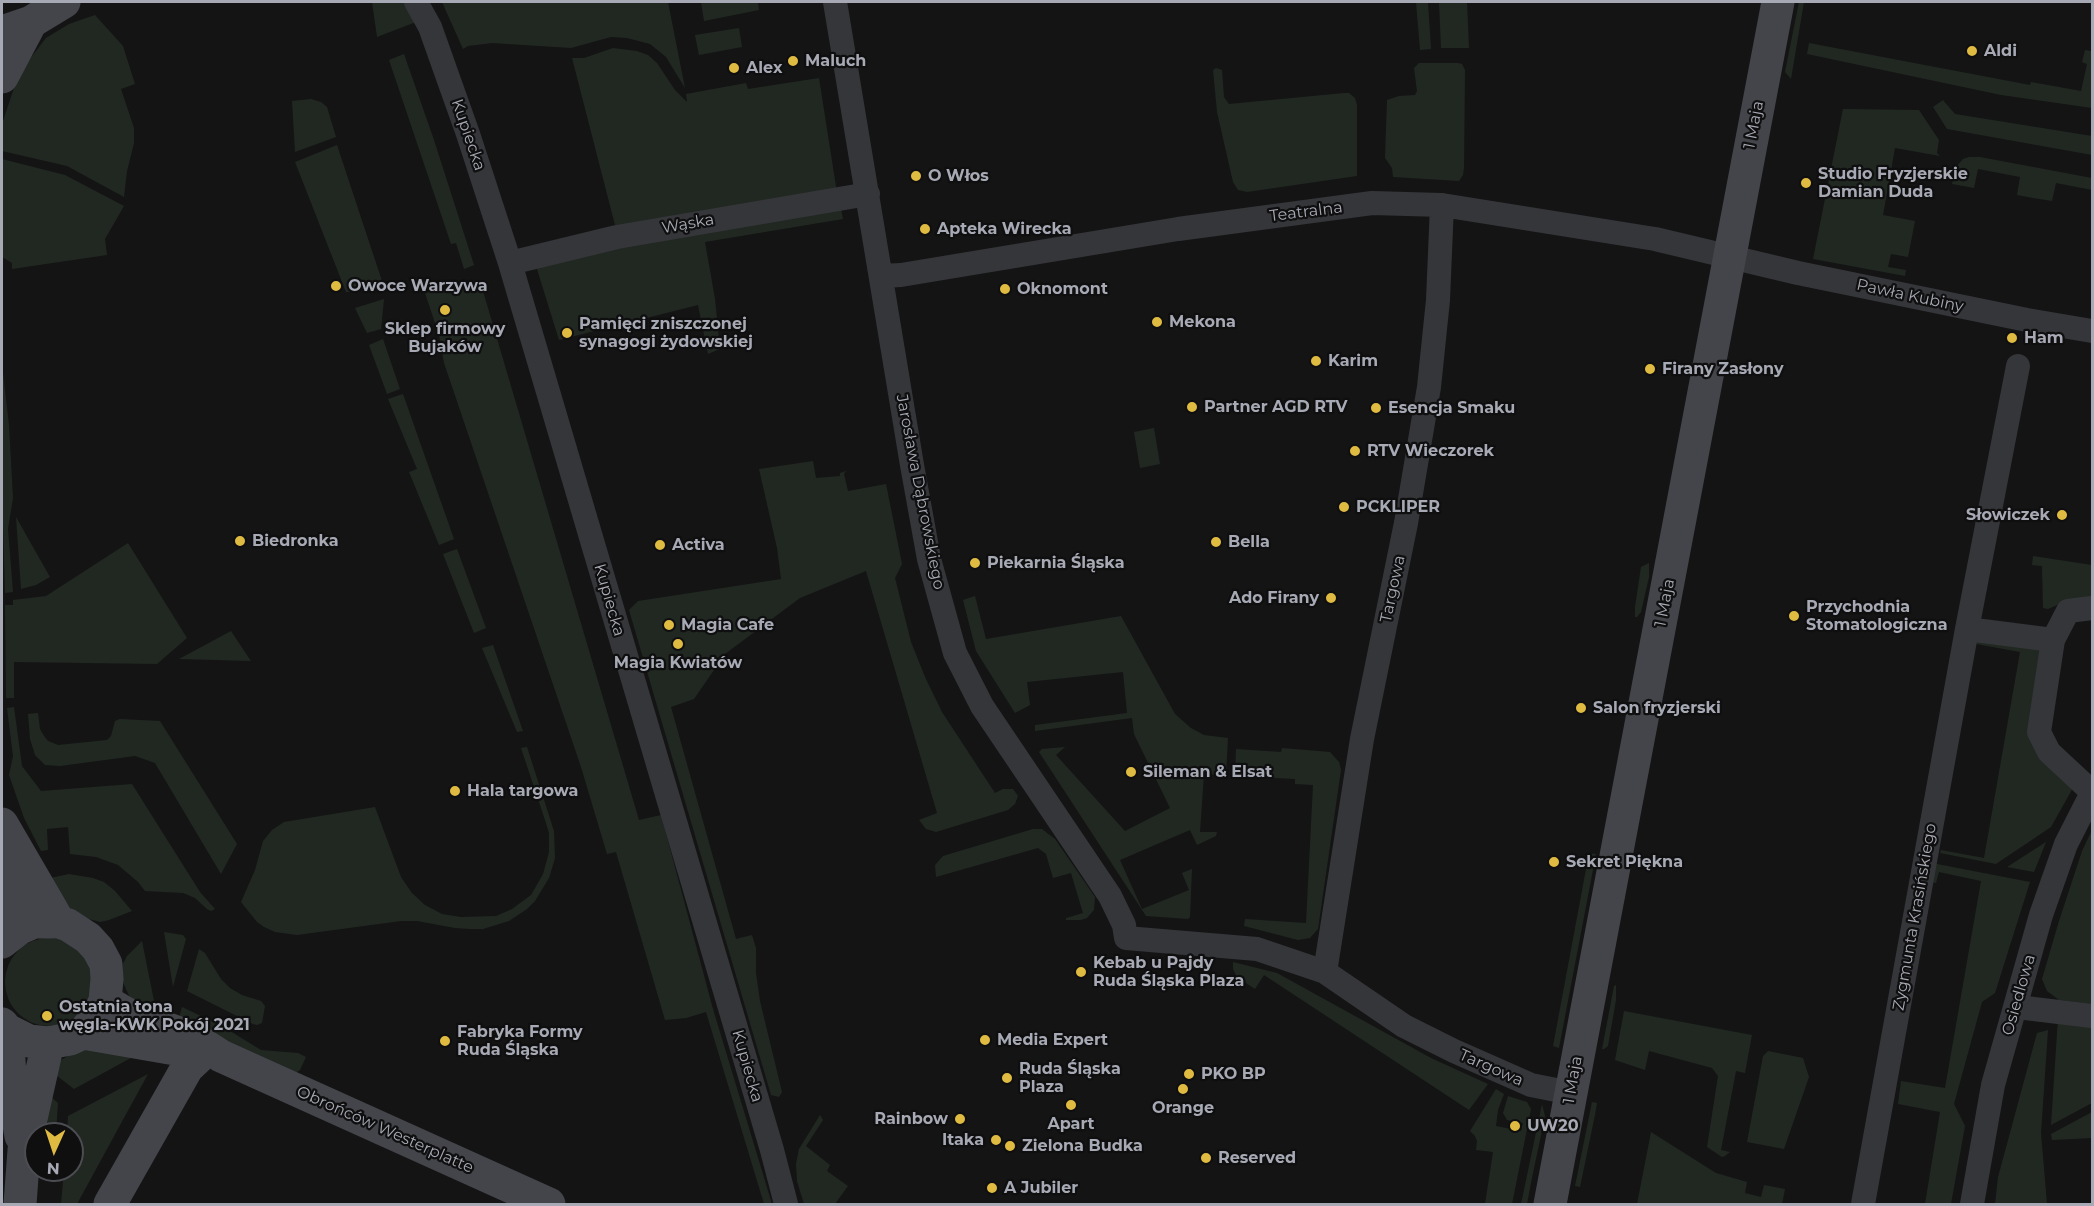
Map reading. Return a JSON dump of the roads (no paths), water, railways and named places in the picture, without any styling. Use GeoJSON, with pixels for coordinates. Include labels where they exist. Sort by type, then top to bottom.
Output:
{"type":"FeatureCollection","features":[{"type":"Feature","properties":{"kind":"street"},"geometry":{"type":"LineString","coordinates":[[2,77],[16,27],[64,2]]}},
{"type":"Feature","properties":{"kind":"street","name":"Kupiecka"},"geometry":{"type":"LineString","coordinates":[[416,2],[430,27],[510,263],[786,1204]]}},
{"type":"Feature","properties":{"kind":"street","name":"Jarosława Dąbrowskiego"},"geometry":{"type":"LineString","coordinates":[[835,2],[929,560],[955,653],[982,706],[1110,896],[1124,925],[1126,938]]}},
{"type":"Feature","properties":{"kind":"street","name":"1 Maja"},"geometry":{"type":"LineString","coordinates":[[1550,1204],[1778,2]]}},
{"type":"Feature","properties":{"kind":"street","name":"Wąska"},"geometry":{"type":"LineString","coordinates":[[510,263],[617,237],[868,194]]}},
{"type":"Feature","properties":{"kind":"street","name":"Teatralna"},"geometry":{"type":"LineString","coordinates":[[882,276],[901,275],[1167,231],[1372,203],[1442,205],[1655,239],[1729,256]]}},
{"type":"Feature","properties":{"kind":"street","name":"Targowa"},"geometry":{"type":"LineString","coordinates":[[1325,972],[1362,739],[1406,523],[1430,387],[1438,300],[1442,205]]}},
{"type":"Feature","properties":{"kind":"street","name":"Pawła Kubiny"},"geometry":{"type":"LineString","coordinates":[[1729,256],[1808,275],[2015,318],[2092,331]]}},
{"type":"Feature","properties":{"kind":"street","name":"Zygmunta Krasińskiego"},"geometry":{"type":"LineString","coordinates":[[1863,1204],[1967,629],[2018,366]]}},
{"type":"Feature","properties":{"kind":"street"},"geometry":{"type":"LineString","coordinates":[[2092,608],[2068,611],[2054,640],[2039,732],[2049,752],[2092,793]]}},
{"type":"Feature","properties":{"kind":"street"},"geometry":{"type":"LineString","coordinates":[[1967,629],[2054,640]]}},
{"type":"Feature","properties":{"kind":"street","name":"Osiedlowa"},"geometry":{"type":"LineString","coordinates":[[1972,1204],[1993,1085],[2017,1007],[2041,915],[2066,844],[2092,793]]}},
{"type":"Feature","properties":{"kind":"street"},"geometry":{"type":"LineString","coordinates":[[2,824],[59,922]]}},
{"type":"Feature","properties":{"kind":"street"},"geometry":{"type":"LineString","coordinates":[[2,837],[3,850],[14,885],[11,935]]}},
{"type":"Feature","properties":{"kind":"street"},"geometry":{"type":"LineString","coordinates":[[4,1027],[28,1041],[48,1043],[70,1039],[83,1033],[92,1024],[105,1001],[107,979],[106,964],[98,949],[77,929],[59,922],[34,922],[11,935]]}},
{"type":"Feature","properties":{"kind":"street","name":"Targowa"},"geometry":{"type":"LineString","coordinates":[[1126,938],[1257,949],[1325,972],[1404,1026],[1454,1052],[1531,1085],[1571,1093]]}},
{"type":"Feature","properties":{"kind":"street","name":"Obrońców Westerplatte"},"geometry":{"type":"LineString","coordinates":[[105,1001],[125,1013],[195,1039],[212,1055]]}},
{"type":"Feature","properties":{"kind":"street"},"geometry":{"type":"LineString","coordinates":[[2017,1007],[2092,1016]]}},
{"type":"Feature","properties":{"kind":"street"},"geometry":{"type":"LineString","coordinates":[[4,1027],[24,1150],[20,1204]]}},
{"type":"Feature","properties":{"kind":"street","name":"Obrońców Westerplatte"},"geometry":{"type":"LineString","coordinates":[[83,1033],[212,1055],[549,1204]]}},
{"type":"Feature","properties":{"kind":"street"},"geometry":{"type":"LineString","coordinates":[[30,1122],[48,1043]]}},
{"type":"Feature","properties":{"kind":"street"},"geometry":{"type":"LineString","coordinates":[[110,1204],[187,1068],[212,1055]]}},
{"type":"Feature","properties":{"kind":"place","name":"Aldi"},"geometry":{"type":"Point","coordinates":[1972,51]}},
{"type":"Feature","properties":{"kind":"place","name":"Maluch"},"geometry":{"type":"Point","coordinates":[793,61]}},
{"type":"Feature","properties":{"kind":"place","name":"Alex"},"geometry":{"type":"Point","coordinates":[734,68]}},
{"type":"Feature","properties":{"kind":"place","name":"O Włos"},"geometry":{"type":"Point","coordinates":[916,176]}},
{"type":"Feature","properties":{"kind":"place","name":"Studio Fryzjerskie Damian Duda"},"geometry":{"type":"Point","coordinates":[1806,183]}},
{"type":"Feature","properties":{"kind":"place","name":"Apteka Wirecka"},"geometry":{"type":"Point","coordinates":[925,229]}},
{"type":"Feature","properties":{"kind":"place","name":"Owoce Warzywa"},"geometry":{"type":"Point","coordinates":[336,286]}},
{"type":"Feature","properties":{"kind":"place","name":"Oknomont"},"geometry":{"type":"Point","coordinates":[1005,289]}},
{"type":"Feature","properties":{"kind":"place","name":"Sklep firmowy Bujaków"},"geometry":{"type":"Point","coordinates":[445,310]}},
{"type":"Feature","properties":{"kind":"place","name":"Mekona"},"geometry":{"type":"Point","coordinates":[1157,322]}},
{"type":"Feature","properties":{"kind":"place","name":"Pamięci zniszczonej synagogi żydowskiej"},"geometry":{"type":"Point","coordinates":[567,333]}},
{"type":"Feature","properties":{"kind":"place","name":"Ham"},"geometry":{"type":"Point","coordinates":[2012,338]}},
{"type":"Feature","properties":{"kind":"place","name":"Karim"},"geometry":{"type":"Point","coordinates":[1316,361]}},
{"type":"Feature","properties":{"kind":"place","name":"Firany Zasłony"},"geometry":{"type":"Point","coordinates":[1650,369]}},
{"type":"Feature","properties":{"kind":"place","name":"Partner AGD RTV"},"geometry":{"type":"Point","coordinates":[1192,407]}},
{"type":"Feature","properties":{"kind":"place","name":"Esencja Smaku"},"geometry":{"type":"Point","coordinates":[1376,408]}},
{"type":"Feature","properties":{"kind":"place","name":"RTV Wieczorek"},"geometry":{"type":"Point","coordinates":[1355,451]}},
{"type":"Feature","properties":{"kind":"place","name":"PCKLIPER"},"geometry":{"type":"Point","coordinates":[1344,507]}},
{"type":"Feature","properties":{"kind":"place","name":"Słowiczek"},"geometry":{"type":"Point","coordinates":[2062,515]}},
{"type":"Feature","properties":{"kind":"place","name":"Biedronka"},"geometry":{"type":"Point","coordinates":[240,541]}},
{"type":"Feature","properties":{"kind":"place","name":"Bella"},"geometry":{"type":"Point","coordinates":[1216,542]}},
{"type":"Feature","properties":{"kind":"place","name":"Activa"},"geometry":{"type":"Point","coordinates":[660,545]}},
{"type":"Feature","properties":{"kind":"place","name":"Piekarnia Śląska"},"geometry":{"type":"Point","coordinates":[975,563]}},
{"type":"Feature","properties":{"kind":"place","name":"Ado Firany"},"geometry":{"type":"Point","coordinates":[1331,598]}},
{"type":"Feature","properties":{"kind":"place","name":"Przychodnia Stomatologiczna"},"geometry":{"type":"Point","coordinates":[1794,616]}},
{"type":"Feature","properties":{"kind":"place","name":"Magia Cafe"},"geometry":{"type":"Point","coordinates":[669,625]}},
{"type":"Feature","properties":{"kind":"place","name":"Magia Kwiatów"},"geometry":{"type":"Point","coordinates":[678,644]}},
{"type":"Feature","properties":{"kind":"place","name":"Salon fryzjerski"},"geometry":{"type":"Point","coordinates":[1581,708]}},
{"type":"Feature","properties":{"kind":"place","name":"Sileman & Elsat"},"geometry":{"type":"Point","coordinates":[1131,772]}},
{"type":"Feature","properties":{"kind":"place","name":"Hala targowa"},"geometry":{"type":"Point","coordinates":[455,791]}},
{"type":"Feature","properties":{"kind":"place","name":"Sekret Piękna"},"geometry":{"type":"Point","coordinates":[1554,862]}},
{"type":"Feature","properties":{"kind":"place","name":"Kebab u Pajdy Ruda Śląska Plaza"},"geometry":{"type":"Point","coordinates":[1081,972]}},
{"type":"Feature","properties":{"kind":"place","name":"Ostatnia tona węgla-KWK Pokój 2021"},"geometry":{"type":"Point","coordinates":[47,1016]}},
{"type":"Feature","properties":{"kind":"place","name":"Media Expert"},"geometry":{"type":"Point","coordinates":[985,1040]}},
{"type":"Feature","properties":{"kind":"place","name":"Fabryka Formy Ruda Śląska"},"geometry":{"type":"Point","coordinates":[445,1041]}},
{"type":"Feature","properties":{"kind":"place","name":"PKO BP"},"geometry":{"type":"Point","coordinates":[1189,1074]}},
{"type":"Feature","properties":{"kind":"place","name":"Ruda Śląska Plaza"},"geometry":{"type":"Point","coordinates":[1007,1078]}},
{"type":"Feature","properties":{"kind":"place","name":"Orange"},"geometry":{"type":"Point","coordinates":[1183,1089]}},
{"type":"Feature","properties":{"kind":"place","name":"Apart"},"geometry":{"type":"Point","coordinates":[1071,1105]}},
{"type":"Feature","properties":{"kind":"place","name":"Rainbow"},"geometry":{"type":"Point","coordinates":[960,1119]}},
{"type":"Feature","properties":{"kind":"place","name":"UW20"},"geometry":{"type":"Point","coordinates":[1515,1126]}},
{"type":"Feature","properties":{"kind":"place","name":"Itaka"},"geometry":{"type":"Point","coordinates":[996,1140]}},
{"type":"Feature","properties":{"kind":"place","name":"Zielona Budka"},"geometry":{"type":"Point","coordinates":[1010,1146]}},
{"type":"Feature","properties":{"kind":"place","name":"Reserved"},"geometry":{"type":"Point","coordinates":[1206,1158]}},
{"type":"Feature","properties":{"kind":"place","name":"A Jubiler"},"geometry":{"type":"Point","coordinates":[992,1188]}}]}
